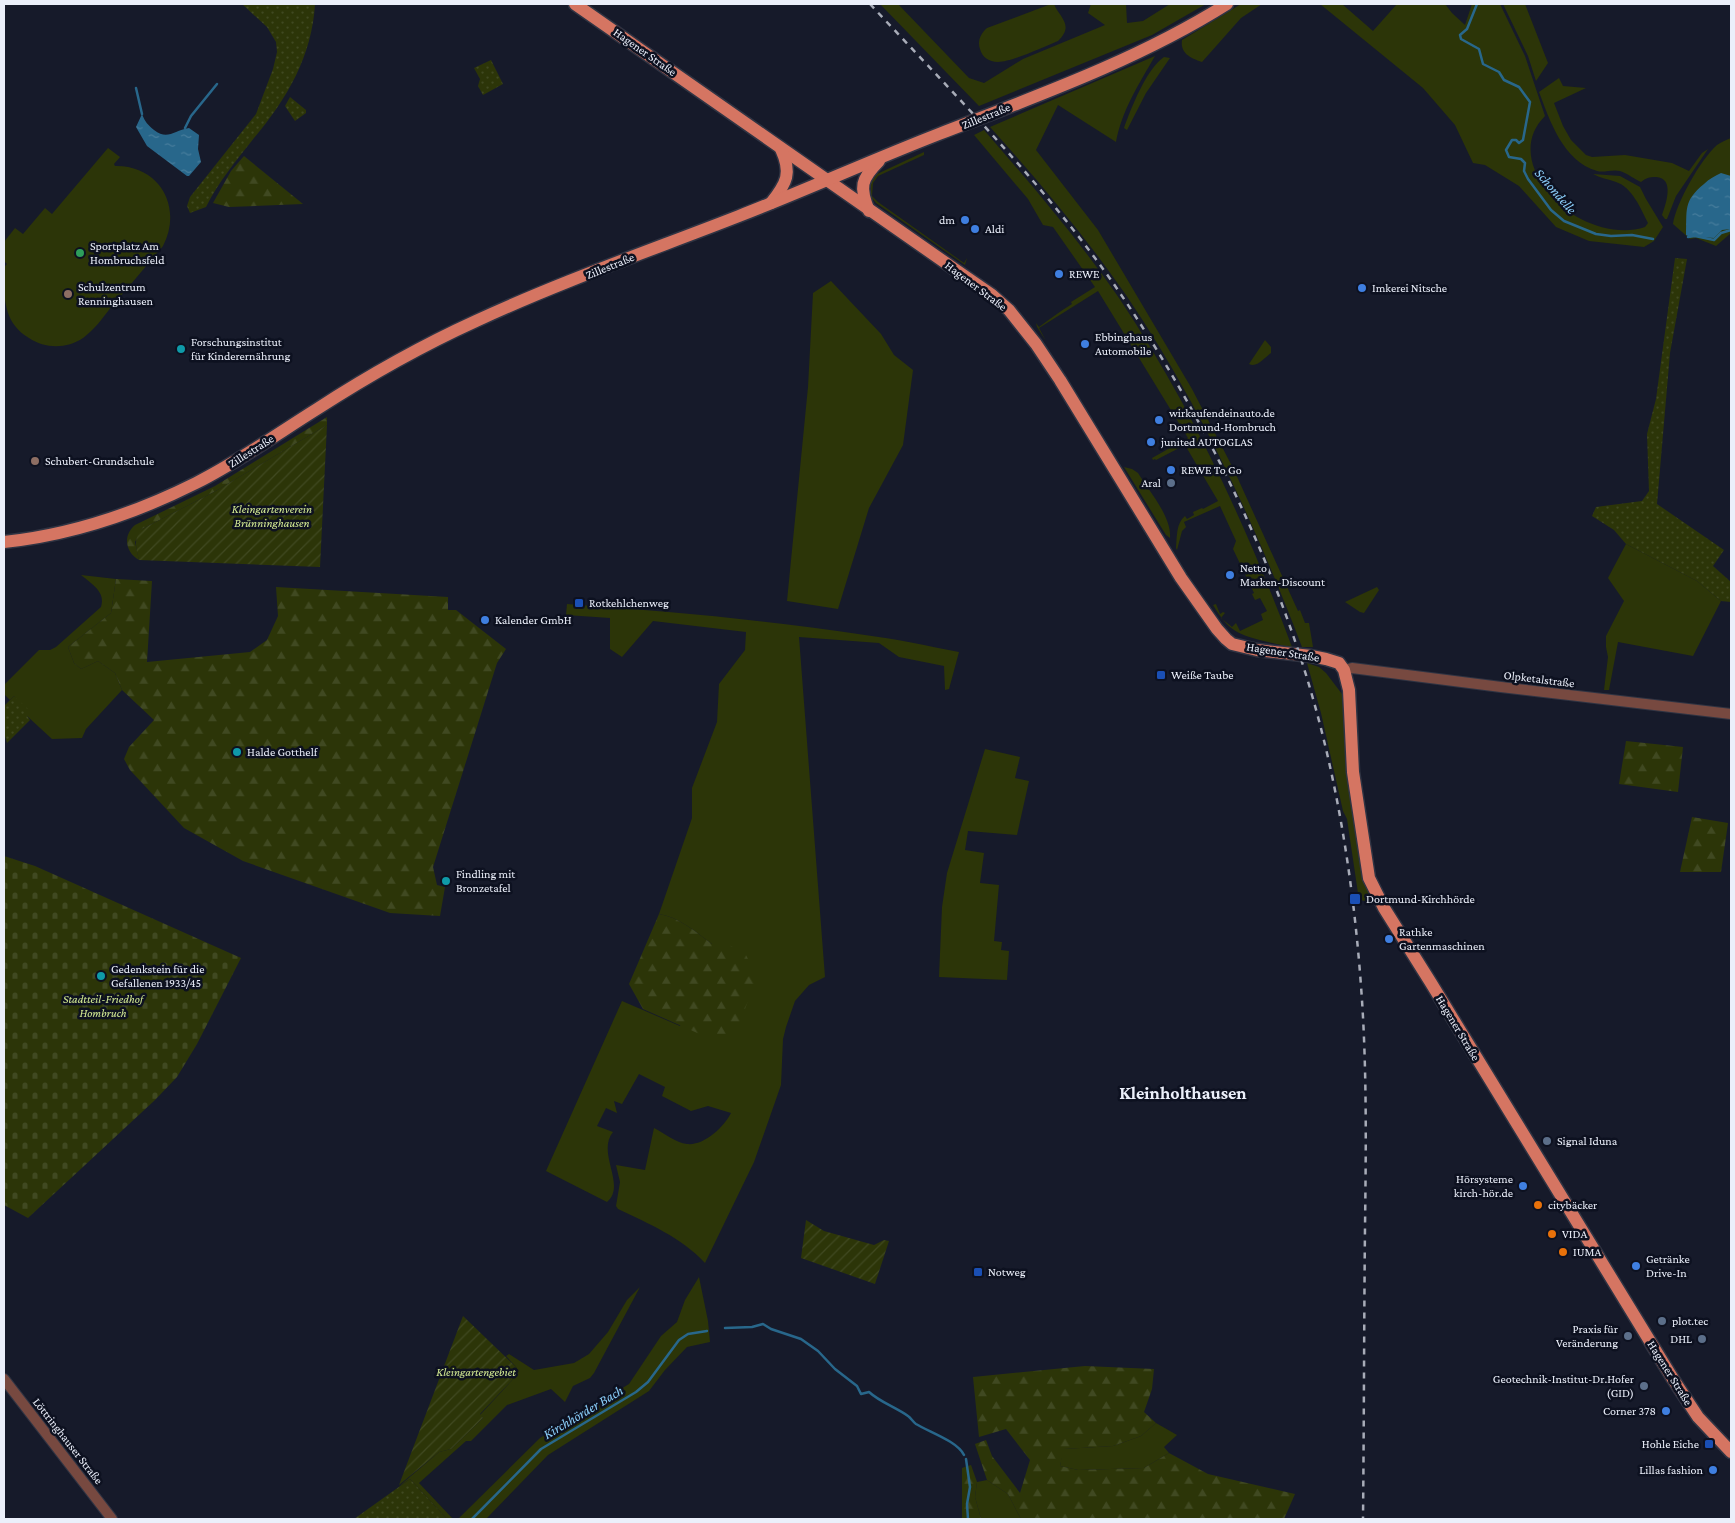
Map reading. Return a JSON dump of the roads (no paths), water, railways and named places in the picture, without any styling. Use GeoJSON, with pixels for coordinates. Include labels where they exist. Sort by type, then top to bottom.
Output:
{"type":"FeatureCollection","features":[{"type":"Feature","properties":{"kind":"main road","name":"Hagener Straße"},"geometry":{"type":"LineString","coordinates":[[575,4],[992,295],[1019,322],[1060,380],[1181,578],[1226,639],[1232,644],[1257,650],[1326,659],[1339,664],[1344,670],[1349,690],[1353,772],[1367,867],[1373,888],[1677,1386],[1698,1417],[1731,1452]]}},
{"type":"Feature","properties":{"kind":"main road","name":"Zillestraße"},"geometry":{"type":"LineString","coordinates":[[4,542],[58,533],[107,520],[165,498],[233,463],[366,379],[437,339],[555,288],[770,204],[1098,70],[1160,42],[1227,4]]}},
{"type":"Feature","properties":{"kind":"main road"},"geometry":{"type":"LineString","coordinates":[[770,204],[786,180],[787,166],[781,149]]}},
{"type":"Feature","properties":{"kind":"main road"},"geometry":{"type":"LineString","coordinates":[[869,210],[862,191],[864,180],[869,171],[884,156]]}},
{"type":"Feature","properties":{"kind":"street","name":"Olpketalstraße"},"geometry":{"type":"LineString","coordinates":[[1344,670],[1352,668],[1731,714]]}},
{"type":"Feature","properties":{"kind":"street","name":"Löttringhauser Straße"},"geometry":{"type":"LineString","coordinates":[[4,1379],[112,1519]]}},
{"type":"Feature","properties":{"kind":"water"},"geometry":{"type":"Polygon","coordinates":[[[142,114],[148,125],[163,135],[189,128],[199,135],[198,149],[201,162],[189,176],[147,146],[136,127],[142,114]]]}},
{"type":"Feature","properties":{"kind":"water"},"geometry":{"type":"Polygon","coordinates":[[[1721,173],[1731,176],[1731,229],[1722,230],[1714,238],[1686,235],[1689,201],[1706,182],[1721,173]]]}},
{"type":"Feature","properties":{"kind":"waterway","name":"Schondelle"},"geometry":{"type":"LineString","coordinates":[[1477,4],[1467,29],[1460,35],[1461,39],[1479,49],[1483,64],[1499,72],[1504,80],[1519,87],[1530,102],[1523,140],[1519,143],[1516,140],[1512,140],[1506,150],[1509,157],[1521,159],[1525,163],[1524,171],[1528,179],[1551,210],[1564,221],[1596,234],[1611,236],[1632,235],[1653,239]]}},
{"type":"Feature","properties":{"kind":"waterway"},"geometry":{"type":"LineString","coordinates":[[185,128],[191,116],[217,84]]}},
{"type":"Feature","properties":{"kind":"waterway"},"geometry":{"type":"LineString","coordinates":[[136,88],[142,114]]}},
{"type":"Feature","properties":{"kind":"waterway","name":"Schondelle"},"geometry":{"type":"LineString","coordinates":[[1688,237],[1695,236],[1714,240],[1721,233],[1731,230]]}},
{"type":"Feature","properties":{"kind":"waterway","name":"Kirchhörder Bach"},"geometry":{"type":"LineString","coordinates":[[725,1328],[752,1327],[763,1324],[771,1329],[801,1339],[818,1351],[835,1369],[857,1386],[861,1394],[869,1392],[908,1416],[916,1424],[949,1441],[964,1455]]}},
{"type":"Feature","properties":{"kind":"waterway","name":"Kirchhörder Bach"},"geometry":{"type":"LineString","coordinates":[[472,1519],[541,1449],[636,1392],[648,1382],[679,1340],[688,1334],[707,1331]]}},
{"type":"Feature","properties":{"kind":"waterway","name":"Kirchhörder Bach"},"geometry":{"type":"LineString","coordinates":[[966,1459],[970,1487],[967,1504],[968,1519]]}},
{"type":"Feature","properties":{"kind":"railway"},"geometry":{"type":"LineString","coordinates":[[870,4],[995,138],[1055,207],[1111,280],[1140,324],[1195,415],[1220,463],[1264,560],[1284,609],[1301,659],[1324,739],[1341,821],[1353,903],[1361,986],[1366,1137],[1363,1519]]}},
{"type":"Feature","properties":{"kind":"place","name":"dm"},"geometry":{"type":"Point","coordinates":[965,220]}},
{"type":"Feature","properties":{"kind":"place","name":"Aldi"},"geometry":{"type":"Point","coordinates":[975,229]}},
{"type":"Feature","properties":{"kind":"place","name":"Sportplatz Am Hombruchsfeld"},"geometry":{"type":"Point","coordinates":[80,253]}},
{"type":"Feature","properties":{"kind":"place","name":"REWE"},"geometry":{"type":"Point","coordinates":[1059,274]}},
{"type":"Feature","properties":{"kind":"place","name":"Imkerei Nitsche"},"geometry":{"type":"Point","coordinates":[1362,288]}},
{"type":"Feature","properties":{"kind":"place","name":"Schulzentrum Renninghausen"},"geometry":{"type":"Point","coordinates":[68,294]}},
{"type":"Feature","properties":{"kind":"place","name":"Ebbinghaus Automobile"},"geometry":{"type":"Point","coordinates":[1085,344]}},
{"type":"Feature","properties":{"kind":"place","name":"Forschungsinstitut für Kinderernährung"},"geometry":{"type":"Point","coordinates":[181,349]}},
{"type":"Feature","properties":{"kind":"place","name":"wirkaufendeinauto.de Dortmund-Hombruch"},"geometry":{"type":"Point","coordinates":[1159,420]}},
{"type":"Feature","properties":{"kind":"place","name":"junited AUTOGLAS"},"geometry":{"type":"Point","coordinates":[1151,442]}},
{"type":"Feature","properties":{"kind":"place","name":"Schubert-Grundschule"},"geometry":{"type":"Point","coordinates":[35,461]}},
{"type":"Feature","properties":{"kind":"place","name":"REWE To Go"},"geometry":{"type":"Point","coordinates":[1171,470]}},
{"type":"Feature","properties":{"kind":"place","name":"Aral"},"geometry":{"type":"Point","coordinates":[1171,483]}},
{"type":"Feature","properties":{"kind":"place","name":"Netto Marken-Discount"},"geometry":{"type":"Point","coordinates":[1230,575]}},
{"type":"Feature","properties":{"kind":"place","name":"Rotkehlchenweg"},"geometry":{"type":"Point","coordinates":[579,603]}},
{"type":"Feature","properties":{"kind":"place","name":"Kalender GmbH"},"geometry":{"type":"Point","coordinates":[485,620]}},
{"type":"Feature","properties":{"kind":"place","name":"Weiße Taube"},"geometry":{"type":"Point","coordinates":[1161,675]}},
{"type":"Feature","properties":{"kind":"place","name":"Halde Gotthelf"},"geometry":{"type":"Point","coordinates":[237,752]}},
{"type":"Feature","properties":{"kind":"place","name":"Findling mit Bronzetafel"},"geometry":{"type":"Point","coordinates":[446,881]}},
{"type":"Feature","properties":{"kind":"place","name":"Dortmund-Kirchhörde"},"geometry":{"type":"Point","coordinates":[1355,899]}},
{"type":"Feature","properties":{"kind":"place","name":"Rathke Gartenmaschinen"},"geometry":{"type":"Point","coordinates":[1389,939]}},
{"type":"Feature","properties":{"kind":"place","name":"Gedenkstein für die Gefallenen 1933/45"},"geometry":{"type":"Point","coordinates":[101,976]}},
{"type":"Feature","properties":{"kind":"place","name":"Signal Iduna"},"geometry":{"type":"Point","coordinates":[1547,1141]}},
{"type":"Feature","properties":{"kind":"place","name":"Hörsysteme kirch-hör.de"},"geometry":{"type":"Point","coordinates":[1523,1186]}},
{"type":"Feature","properties":{"kind":"place","name":"citybäcker"},"geometry":{"type":"Point","coordinates":[1538,1205]}},
{"type":"Feature","properties":{"kind":"place","name":"VIDA"},"geometry":{"type":"Point","coordinates":[1552,1234]}},
{"type":"Feature","properties":{"kind":"place","name":"IUMA"},"geometry":{"type":"Point","coordinates":[1563,1252]}},
{"type":"Feature","properties":{"kind":"place","name":"Getränke Drive-In"},"geometry":{"type":"Point","coordinates":[1636,1266]}},
{"type":"Feature","properties":{"kind":"place","name":"Notweg"},"geometry":{"type":"Point","coordinates":[978,1272]}},
{"type":"Feature","properties":{"kind":"place","name":"plot.tec"},"geometry":{"type":"Point","coordinates":[1662,1321]}},
{"type":"Feature","properties":{"kind":"place","name":"Praxis für Veränderung"},"geometry":{"type":"Point","coordinates":[1628,1336]}},
{"type":"Feature","properties":{"kind":"place","name":"DHL"},"geometry":{"type":"Point","coordinates":[1702,1339]}},
{"type":"Feature","properties":{"kind":"place","name":"Geotechnik-Institut-Dr.Hofer (GID)"},"geometry":{"type":"Point","coordinates":[1644,1386]}},
{"type":"Feature","properties":{"kind":"place","name":"Corner 378"},"geometry":{"type":"Point","coordinates":[1666,1411]}},
{"type":"Feature","properties":{"kind":"place","name":"Hohle Eiche"},"geometry":{"type":"Point","coordinates":[1709,1444]}},
{"type":"Feature","properties":{"kind":"place","name":"Lillas fashion"},"geometry":{"type":"Point","coordinates":[1713,1470]}},
{"type":"Feature","properties":{"kind":"district","name":"Kleinholthausen"},"geometry":{"type":"Point","coordinates":[1183,1093]}},
{"type":"Feature","properties":{"kind":"park label","name":"Kleingartenverein Brünninghausen"},"geometry":{"type":"Point","coordinates":[272,516]}},
{"type":"Feature","properties":{"kind":"park label","name":"Stadtteil-Friedhof Hombruch"},"geometry":{"type":"Point","coordinates":[103,1006]}},
{"type":"Feature","properties":{"kind":"park label","name":"Kleingartengebiet"},"geometry":{"type":"Point","coordinates":[476,1372]}}]}
